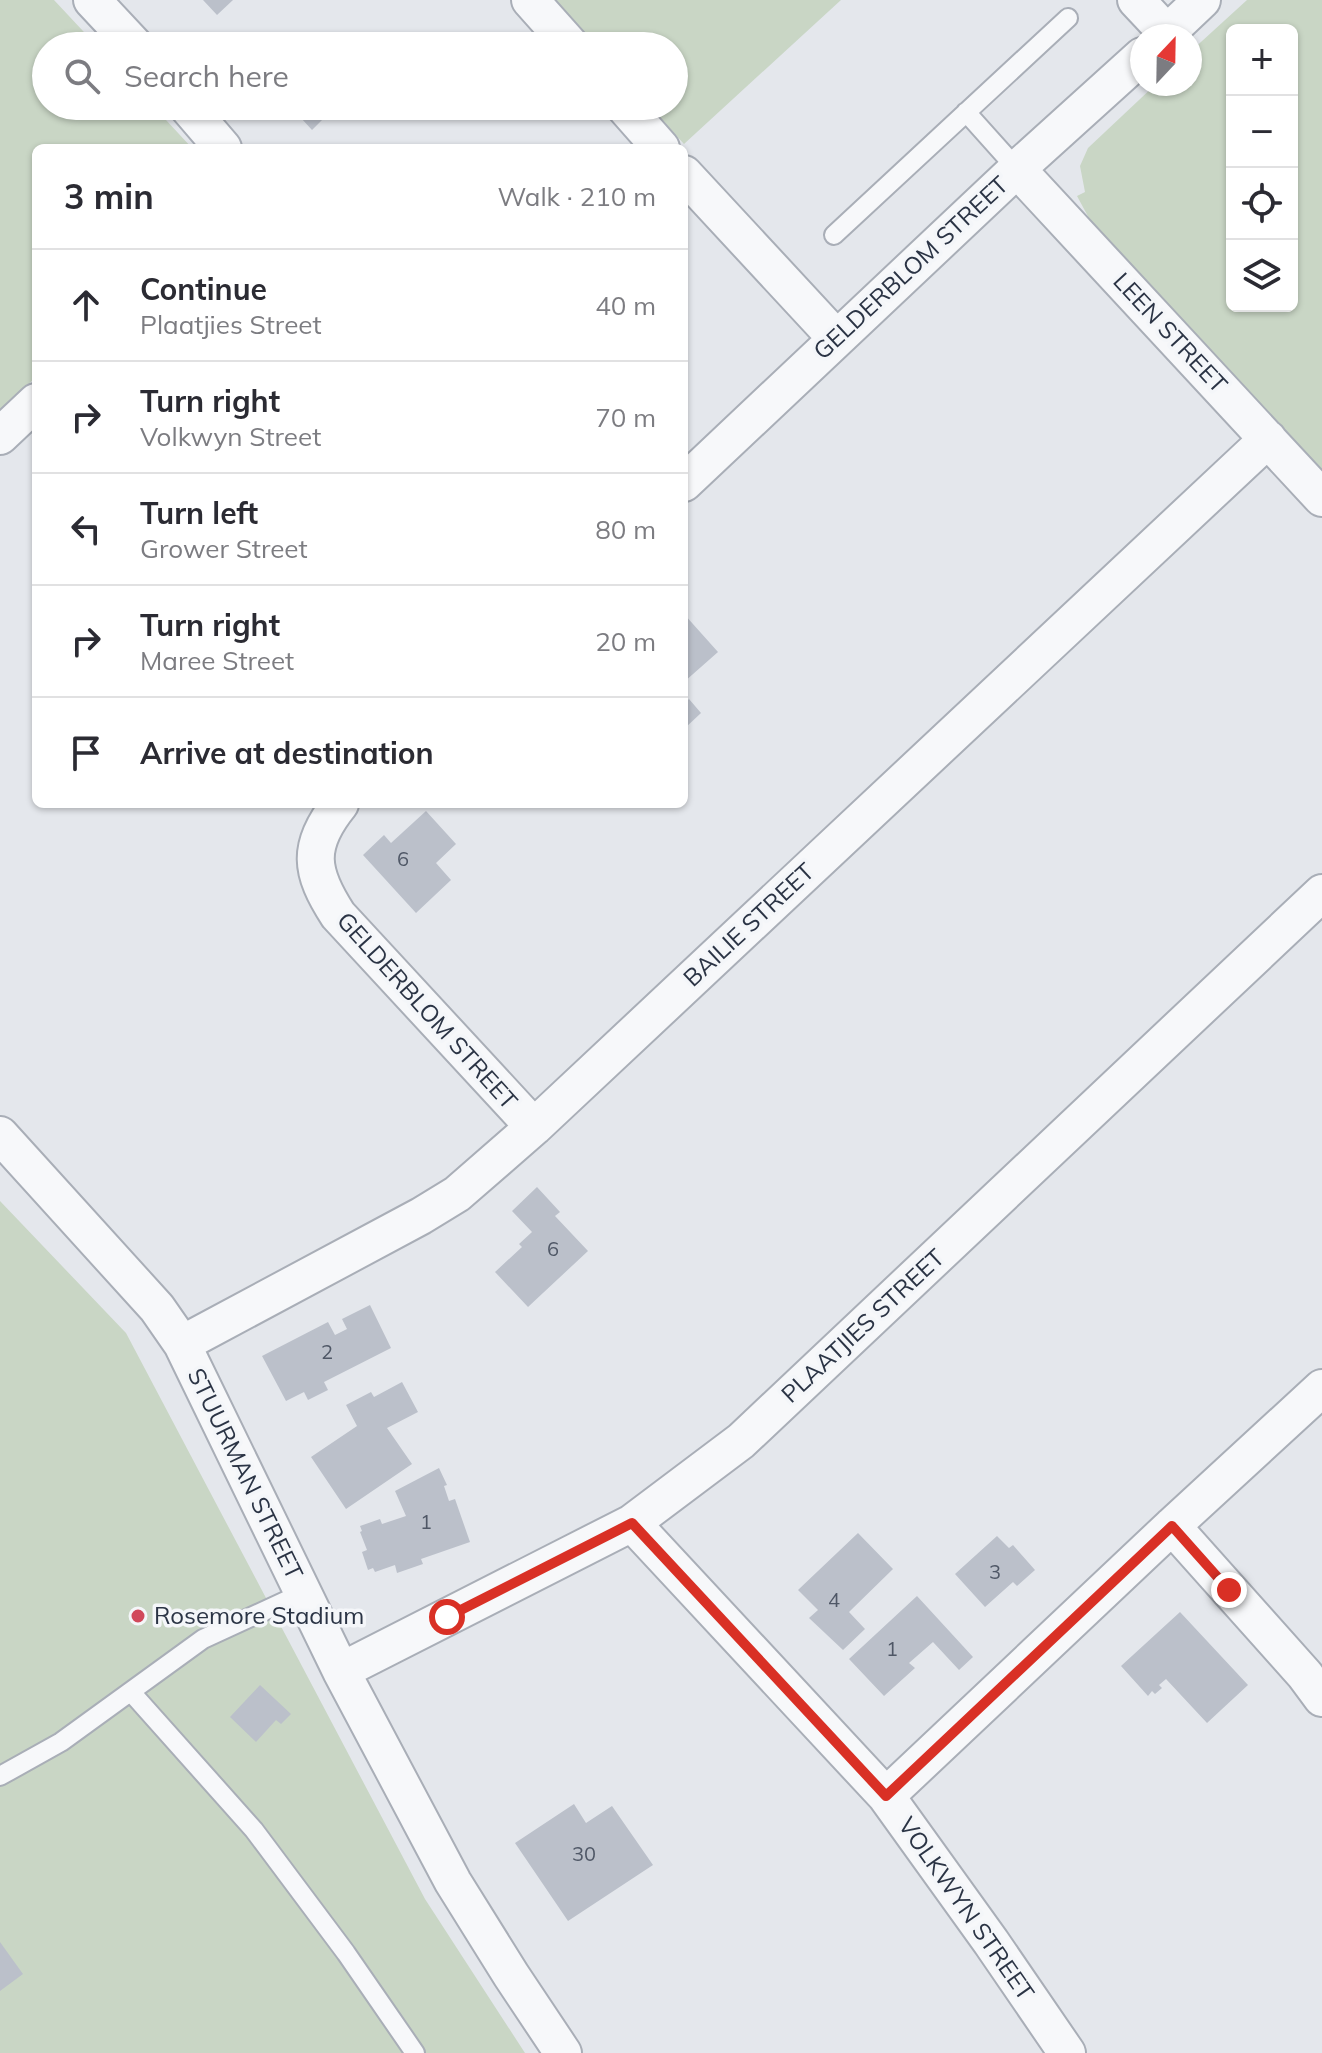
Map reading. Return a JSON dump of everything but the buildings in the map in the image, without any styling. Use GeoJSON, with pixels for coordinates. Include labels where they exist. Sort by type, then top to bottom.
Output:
{"type":"FeatureCollection","features":[{"type":"Feature","properties":{"kind":"street"},"geometry":{"type":"LineString","coordinates":[[92,0],[122,32]]}},
{"type":"Feature","properties":{"kind":"street"},"geometry":{"type":"LineString","coordinates":[[530,0],[559,32]]}},
{"type":"Feature","properties":{"kind":"street"},"geometry":{"type":"LineString","coordinates":[[1136,0],[1149,24]]}},
{"type":"Feature","properties":{"kind":"street","name":"GELDERBLOM STREET"},"geometry":{"type":"LineString","coordinates":[[1177,24],[1202,0]]}},
{"type":"Feature","properties":{"kind":"street","name":"GELDERBLOM STREET"},"geometry":{"type":"LineString","coordinates":[[688,479],[1017,169],[1130,67]]}},
{"type":"Feature","properties":{"kind":"street"},"geometry":{"type":"LineString","coordinates":[[199,120],[220,144]]}},
{"type":"Feature","properties":{"kind":"street"},"geometry":{"type":"LineString","coordinates":[[636,120],[657,144]]}},
{"type":"Feature","properties":{"kind":"street","name":"LEEN STREET"},"geometry":{"type":"LineString","coordinates":[[1017,169],[1322,498]]}},
{"type":"Feature","properties":{"kind":"street"},"geometry":{"type":"LineString","coordinates":[[688,178],[836,338]]}},
{"type":"Feature","properties":{"kind":"street"},"geometry":{"type":"LineString","coordinates":[[0,436],[32,406]]}},
{"type":"Feature","properties":{"kind":"street","name":"BAILIE STREET"},"geometry":{"type":"LineString","coordinates":[[182,1344],[457,1194],[534,1127],[1268,439]]}},
{"type":"Feature","properties":{"kind":"street","name":"GELDERBLOM STREET"},"geometry":{"type":"LineString","coordinates":[[337,808],[321,830],[316,852],[316,871],[324,893],[338,915],[534,1127]]}},
{"type":"Feature","properties":{"kind":"street","name":"PLAATJIES STREET"},"geometry":{"type":"LineString","coordinates":[[341,1671],[632,1523],[741,1441],[1322,893]]}},
{"type":"Feature","properties":{"kind":"street","name":"STUURMAN STREET"},"geometry":{"type":"LineString","coordinates":[[0,1135],[157,1308],[182,1344],[341,1671],[453,1882],[563,2053]]}},
{"type":"Feature","properties":{"kind":"street"},"geometry":{"type":"LineString","coordinates":[[886,1796],[1322,1388]]}},
{"type":"Feature","properties":{"kind":"street","name":"VOLKWYN STREET"},"geometry":{"type":"LineString","coordinates":[[632,1523],[886,1796],[1067,2053]]}},
{"type":"Feature","properties":{"kind":"street"},"geometry":{"type":"LineString","coordinates":[[1172,1526],[1322,1698]]}},
{"type":"Feature","properties":{"kind":"lane"},"geometry":{"type":"LineString","coordinates":[[834,235],[1068,18]]}},
{"type":"Feature","properties":{"kind":"lane"},"geometry":{"type":"LineString","coordinates":[[966,112],[1017,169]]}},
{"type":"Feature","properties":{"kind":"lane"},"geometry":{"type":"LineString","coordinates":[[0,1776],[61,1742],[203,1639],[303,1593]]}},
{"type":"Feature","properties":{"kind":"lane"},"geometry":{"type":"LineString","coordinates":[[131,1692],[254,1830],[346,1953],[415,2053]]}},
{"type":"Feature","properties":{"kind":"green space"},"geometry":{"type":"Polygon","coordinates":[[[0,0],[54,0],[84,32],[32,32],[32,120],[166,120],[188,144],[32,144],[32,381],[0,411],[0,0]]]}},
{"type":"Feature","properties":{"kind":"green space"},"geometry":{"type":"Polygon","coordinates":[[[551,0],[841,0],[684,144],[662,120],[688,120],[688,32],[580,32],[551,0]]]}},
{"type":"Feature","properties":{"kind":"green space"},"geometry":{"type":"Polygon","coordinates":[[[1247,0],[1322,0],[1322,472],[1090,220],[1077,196],[1085,192],[1080,166],[1088,148],[1143,96],[1202,96],[1202,41],[1247,0]]]}},
{"type":"Feature","properties":{"kind":"green space","name":"Rosemore Stadium"},"geometry":{"type":"Polygon","coordinates":[[[0,1201],[126,1333],[425,1899],[525,2053],[0,2053],[0,1201]]]}},
{"type":"Feature","properties":{"kind":"place","name":"Rosemore Stadium"},"geometry":{"type":"Point","coordinates":[138,1616]}},
{"type":"Feature","properties":{"kind":"route"},"geometry":{"type":"LineString","coordinates":[[447,1617],[632,1523],[886,1796],[1172,1526],[1229,1590]]}}]}
